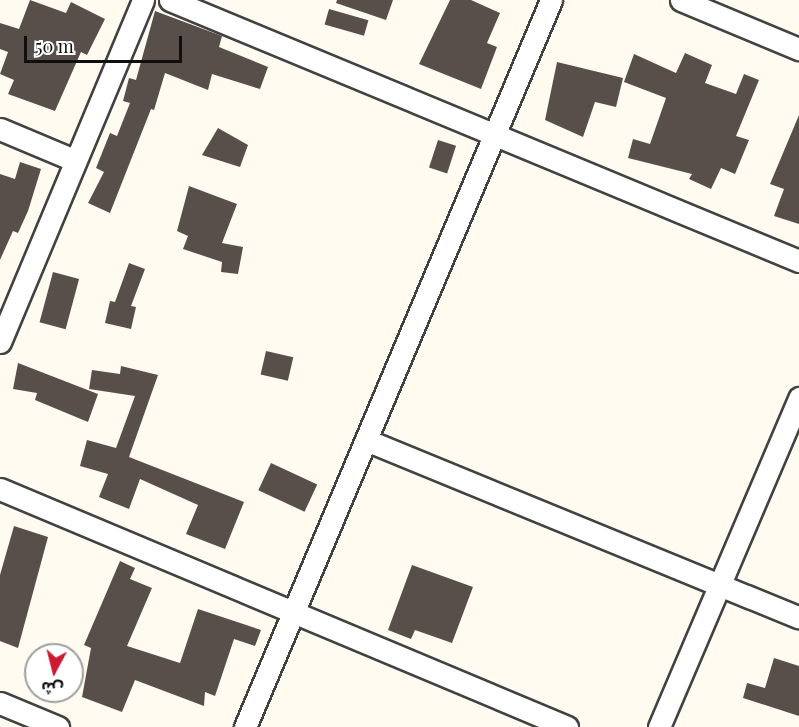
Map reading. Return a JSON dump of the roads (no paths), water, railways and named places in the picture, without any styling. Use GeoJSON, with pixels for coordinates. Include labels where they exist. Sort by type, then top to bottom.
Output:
{"type":"FeatureCollection","features":[{"type":"Feature","properties":{"kind":"street"},"geometry":{"type":"LineString","coordinates":[[0,341],[143,0]]}},
{"type":"Feature","properties":{"kind":"street"},"geometry":{"type":"LineString","coordinates":[[170,0],[799,261]]}},
{"type":"Feature","properties":{"kind":"street"},"geometry":{"type":"LineString","coordinates":[[245,727],[551,0]]}},
{"type":"Feature","properties":{"kind":"street"},"geometry":{"type":"LineString","coordinates":[[681,0],[799,49]]}},
{"type":"Feature","properties":{"kind":"street"},"geometry":{"type":"LineString","coordinates":[[0,129],[76,161]]}},
{"type":"Feature","properties":{"kind":"street"},"geometry":{"type":"LineString","coordinates":[[659,727],[799,398]]}},
{"type":"Feature","properties":{"kind":"street"},"geometry":{"type":"LineString","coordinates":[[366,440],[799,618]]}},
{"type":"Feature","properties":{"kind":"street"},"geometry":{"type":"LineString","coordinates":[[0,489],[567,727]]}},
{"type":"Feature","properties":{"kind":"street"},"geometry":{"type":"LineString","coordinates":[[0,704],[58,727]]}}]}
